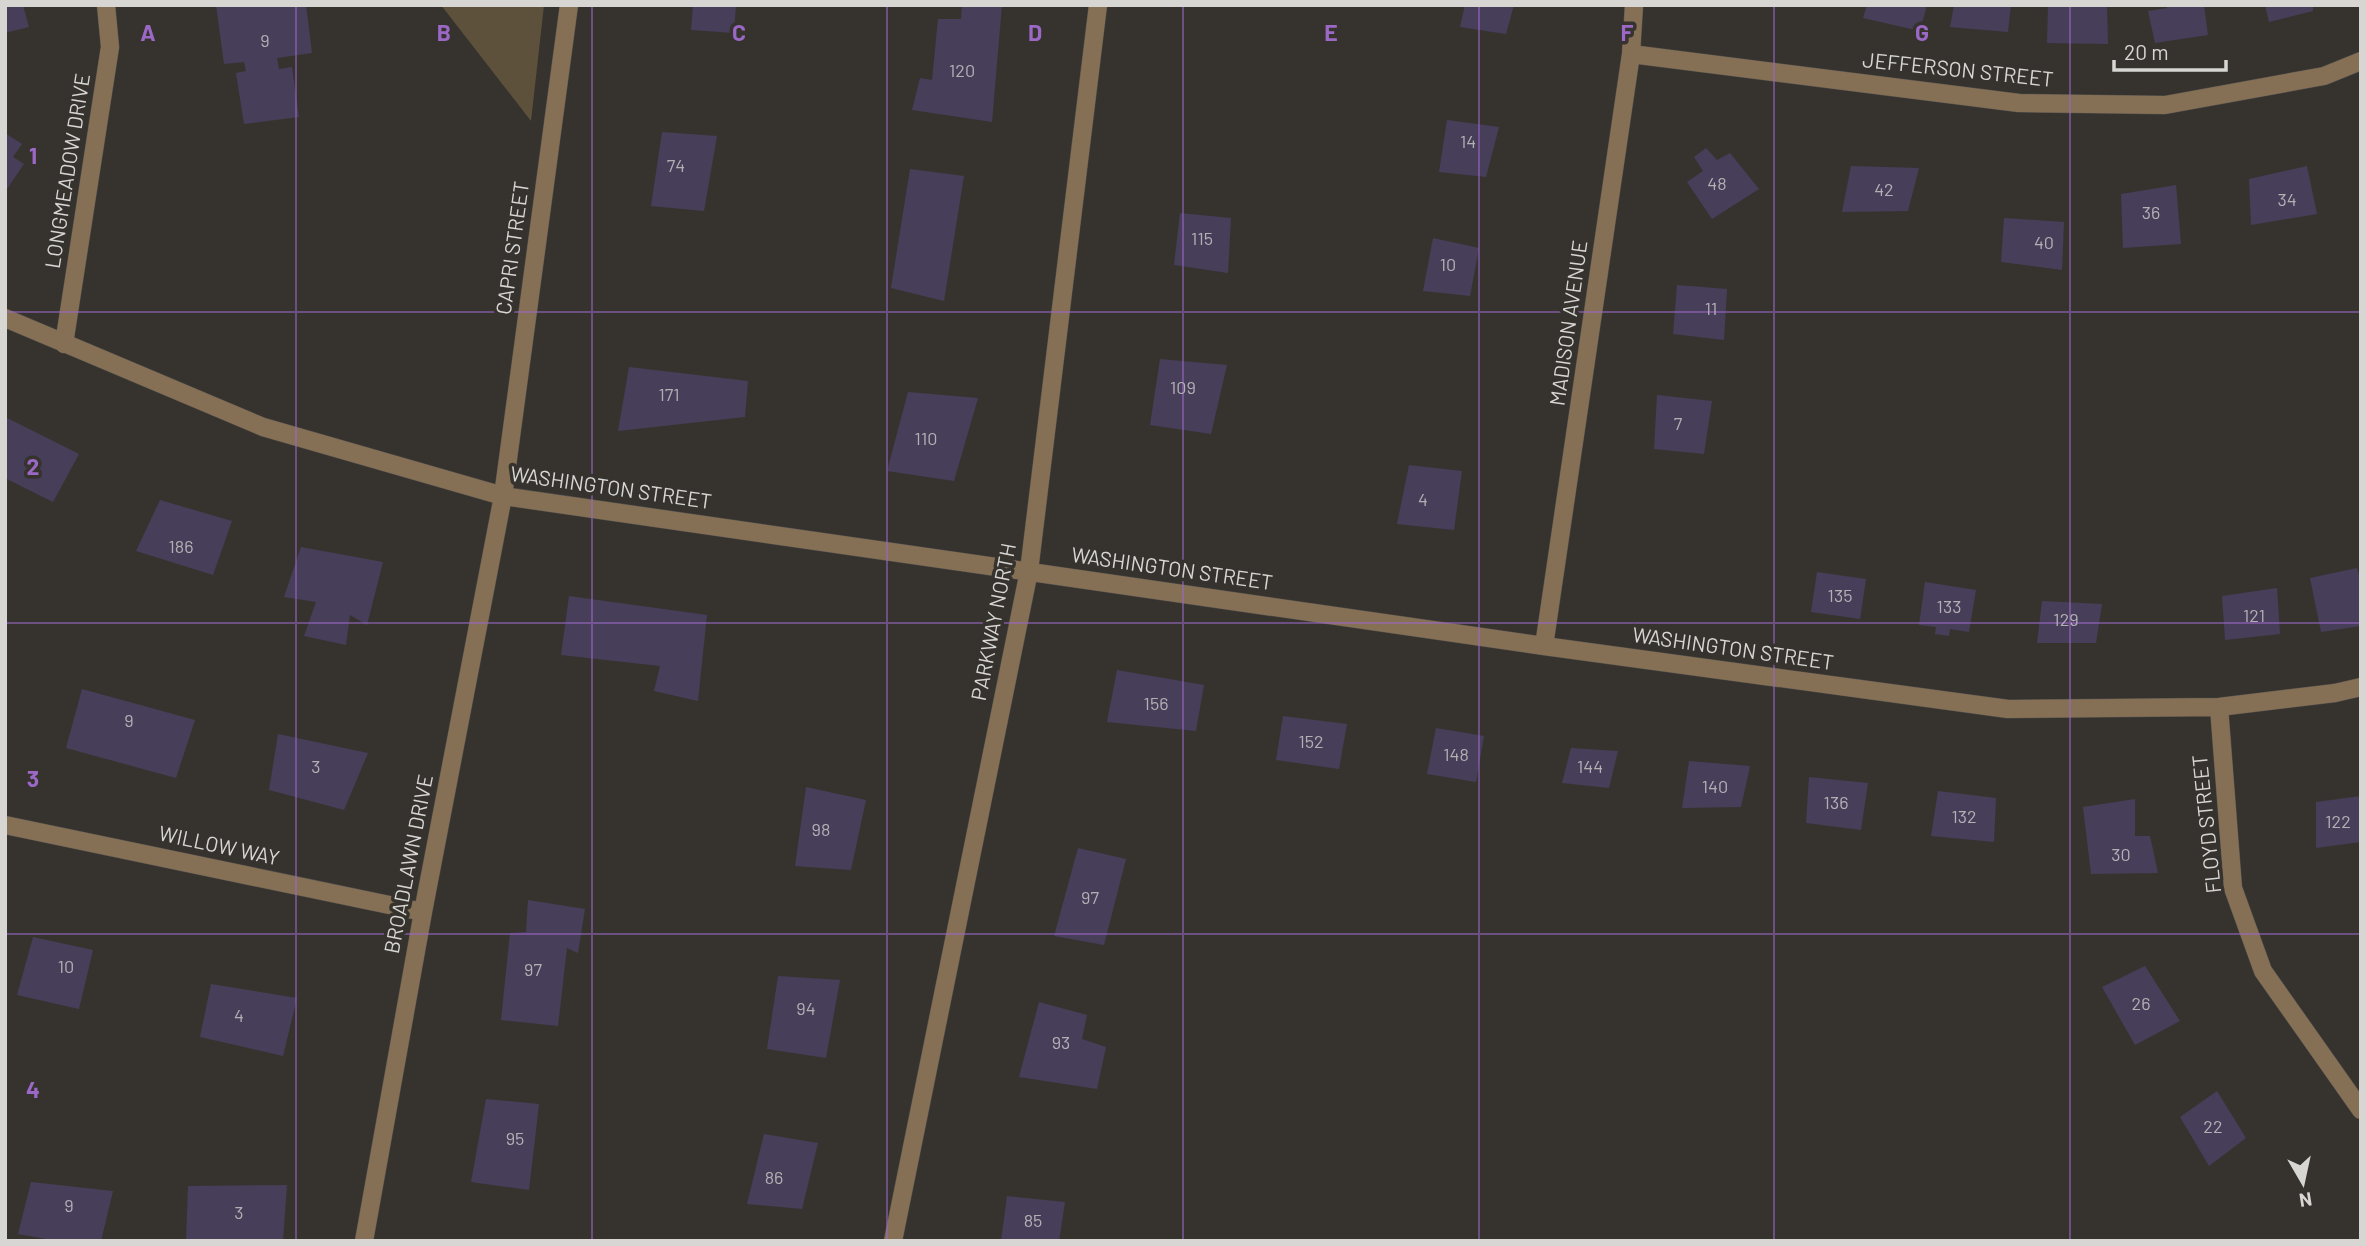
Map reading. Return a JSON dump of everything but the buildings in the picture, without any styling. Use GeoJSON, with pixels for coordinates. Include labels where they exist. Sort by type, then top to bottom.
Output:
{"type":"FeatureCollection","features":[{"type":"Feature","properties":{"kind":"street","name":"LONGMEADOW DRIVE"},"geometry":{"type":"LineString","coordinates":[[64,344],[110,47],[106,5]]}},
{"type":"Feature","properties":{"kind":"street","name":"CAPRI STREET"},"geometry":{"type":"LineString","coordinates":[[503,496],[569,5]]}},
{"type":"Feature","properties":{"kind":"street","name":"PARKWAY NORTH"},"geometry":{"type":"LineString","coordinates":[[893,1241],[1029,571],[1098,5]]}},
{"type":"Feature","properties":{"kind":"street","name":"MADISON AVENUE"},"geometry":{"type":"LineString","coordinates":[[1544,646],[1631,54],[1634,5]]}},
{"type":"Feature","properties":{"kind":"street","name":"JEFFERSON STREET"},"geometry":{"type":"LineString","coordinates":[[1631,54],[2019,103],[2165,105],[2324,76],[2361,61]]}},
{"type":"Feature","properties":{"kind":"street","name":"WASHINGTON STREET"},"geometry":{"type":"LineString","coordinates":[[5,317],[263,428],[503,496],[1544,646],[2008,709],[2219,707],[2335,693],[2361,687]]}},
{"type":"Feature","properties":{"kind":"street","name":"BROADLAWN DRIVE"},"geometry":{"type":"LineString","coordinates":[[364,1241],[423,912],[503,496]]}},
{"type":"Feature","properties":{"kind":"street","name":"FLOYD STREET"},"geometry":{"type":"LineString","coordinates":[[2219,707],[2233,888],[2263,971],[2361,1110]]}},
{"type":"Feature","properties":{"kind":"street","name":"WILLOW WAY"},"geometry":{"type":"LineString","coordinates":[[5,825],[423,912]]}},
{"type":"Feature","properties":{"kind":"shaded area"},"geometry":{"type":"Polygon","coordinates":[[[441,5],[544,5],[531,121],[441,5]]]}}]}
